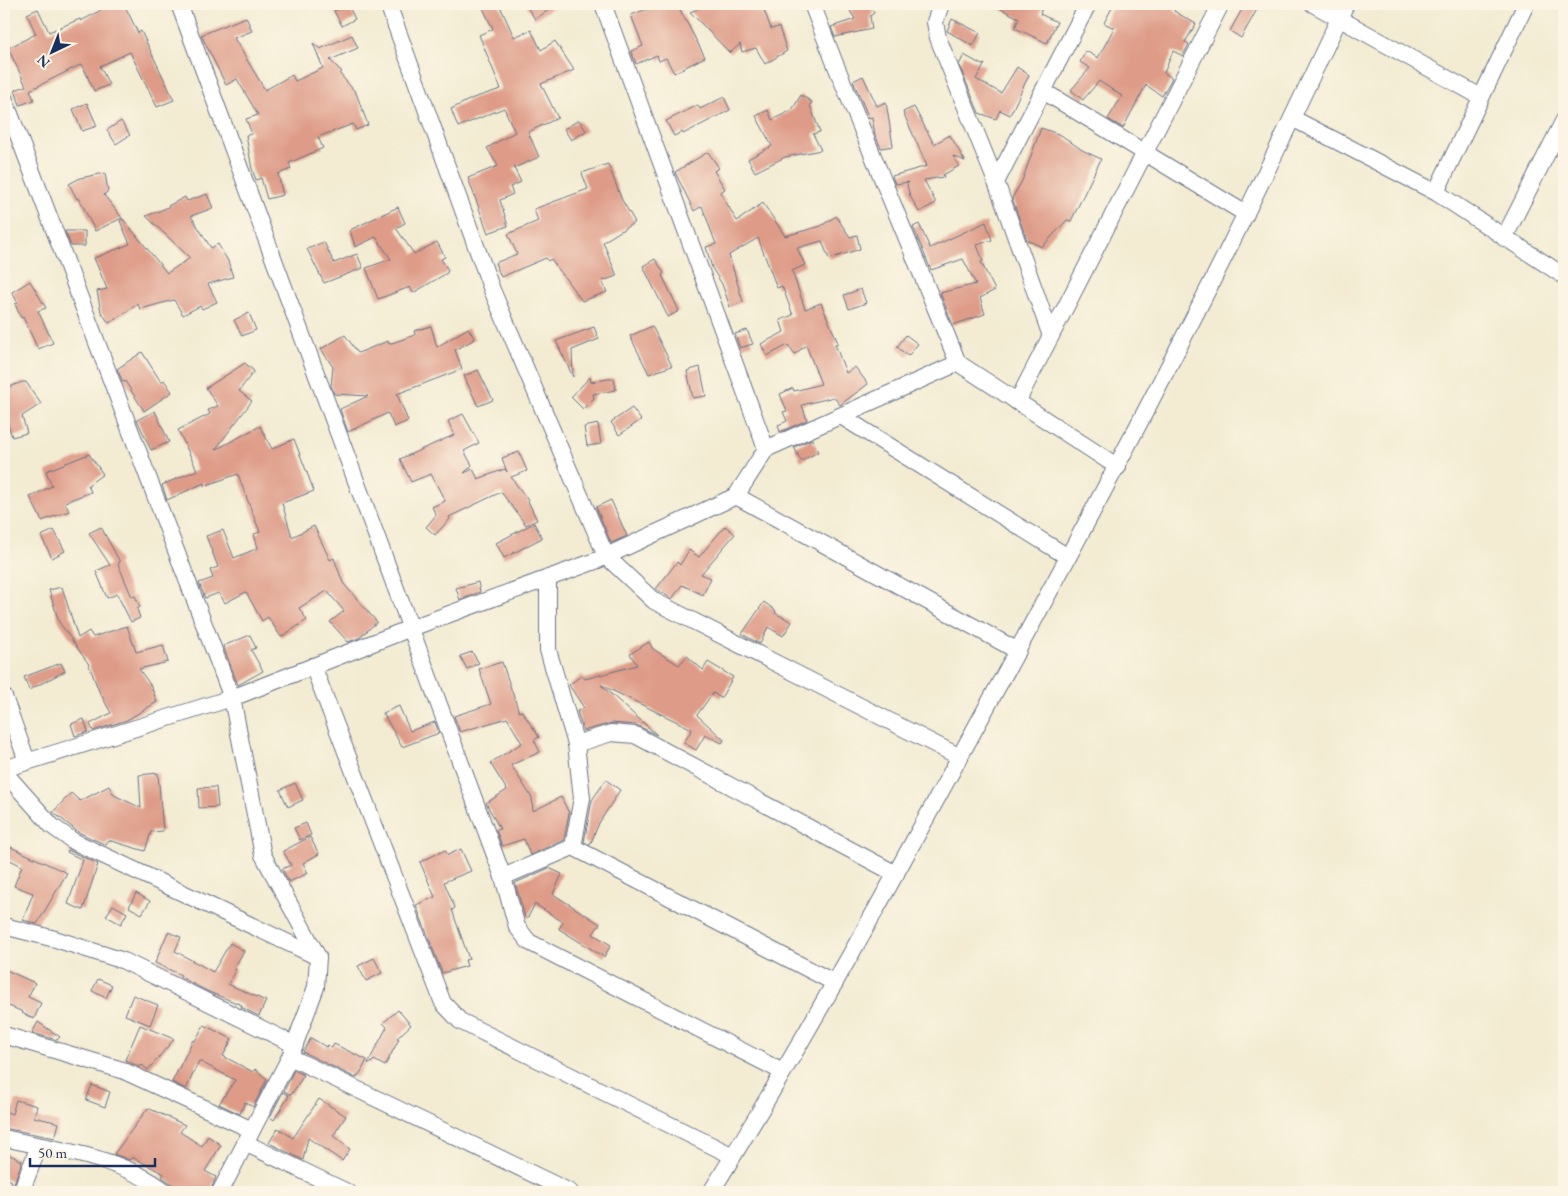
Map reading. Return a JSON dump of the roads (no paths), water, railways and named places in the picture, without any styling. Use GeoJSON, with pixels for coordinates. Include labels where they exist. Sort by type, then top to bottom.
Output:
{"type":"FeatureCollection","features":[{"type":"Feature","properties":{"kind":"street"},"geometry":{"type":"LineString","coordinates":[[179,4],[503,876],[517,927],[529,942],[783,1072]]}},
{"type":"Feature","properties":{"kind":"street"},"geometry":{"type":"LineString","coordinates":[[388,4],[492,290],[606,556],[654,602],[960,757]]}},
{"type":"Feature","properties":{"kind":"street"},"geometry":{"type":"LineString","coordinates":[[603,4],[766,449]]}},
{"type":"Feature","properties":{"kind":"street"},"geometry":{"type":"LineString","coordinates":[[812,4],[958,363],[1118,467]]}},
{"type":"Feature","properties":{"kind":"street"},"geometry":{"type":"LineString","coordinates":[[940,4],[935,22],[938,38],[996,182],[1051,336]]}},
{"type":"Feature","properties":{"kind":"street"},"geometry":{"type":"LineString","coordinates":[[996,182],[1088,4]]}},
{"type":"Feature","properties":{"kind":"street"},"geometry":{"type":"LineString","coordinates":[[1018,402],[1221,4]]}},
{"type":"Feature","properties":{"kind":"street"},"geometry":{"type":"LineString","coordinates":[[1313,4],[1342,11],[1481,98]]}},
{"type":"Feature","properties":{"kind":"street"},"geometry":{"type":"LineString","coordinates":[[1436,192],[1526,4]]}},
{"type":"Feature","properties":{"kind":"street"},"geometry":{"type":"LineString","coordinates":[[711,1192],[835,983],[1118,467],[1246,214],[1342,11]]}},
{"type":"Feature","properties":{"kind":"street"},"geometry":{"type":"LineString","coordinates":[[1043,91],[1246,214]]}},
{"type":"Feature","properties":{"kind":"street"},"geometry":{"type":"LineString","coordinates":[[4,98],[232,698],[263,855],[318,957],[316,987],[293,1052],[220,1192]]}},
{"type":"Feature","properties":{"kind":"street"},"geometry":{"type":"LineString","coordinates":[[1292,118],[1436,192],[1564,276]]}},
{"type":"Feature","properties":{"kind":"street"},"geometry":{"type":"LineString","coordinates":[[1504,238],[1564,120]]}},
{"type":"Feature","properties":{"kind":"street"},"geometry":{"type":"LineString","coordinates":[[318,957],[73,840],[52,826],[4,771],[27,761],[232,698],[411,628],[606,556],[736,496],[766,449],[958,363]]}},
{"type":"Feature","properties":{"kind":"street"},"geometry":{"type":"LineString","coordinates":[[841,416],[1068,557]]}},
{"type":"Feature","properties":{"kind":"street"},"geometry":{"type":"LineString","coordinates":[[736,496],[1018,651]]}},
{"type":"Feature","properties":{"kind":"street"},"geometry":{"type":"LineString","coordinates":[[548,578],[548,650],[576,744],[582,798],[572,847]]}},
{"type":"Feature","properties":{"kind":"street"},"geometry":{"type":"LineString","coordinates":[[313,666],[443,1003],[460,1021],[733,1156]]}},
{"type":"Feature","properties":{"kind":"street"},"geometry":{"type":"LineString","coordinates":[[4,697],[27,761]]}},
{"type":"Feature","properties":{"kind":"street"},"geometry":{"type":"LineString","coordinates":[[576,744],[611,733],[635,735],[896,874]]}},
{"type":"Feature","properties":{"kind":"street"},"geometry":{"type":"LineString","coordinates":[[503,876],[572,847]]}},
{"type":"Feature","properties":{"kind":"street"},"geometry":{"type":"LineString","coordinates":[[572,847],[835,983]]}},
{"type":"Feature","properties":{"kind":"street"},"geometry":{"type":"LineString","coordinates":[[4,926],[55,939],[124,961],[293,1052],[570,1192]]}},
{"type":"Feature","properties":{"kind":"street"},"geometry":{"type":"LineString","coordinates":[[4,1035],[122,1070],[348,1192]]}},
{"type":"Feature","properties":{"kind":"street"},"geometry":{"type":"LineString","coordinates":[[4,1138],[119,1164],[166,1192]]}},
{"type":"Feature","properties":{"kind":"street"},"geometry":{"type":"LineString","coordinates":[[21,1192],[39,1146]]}}]}
